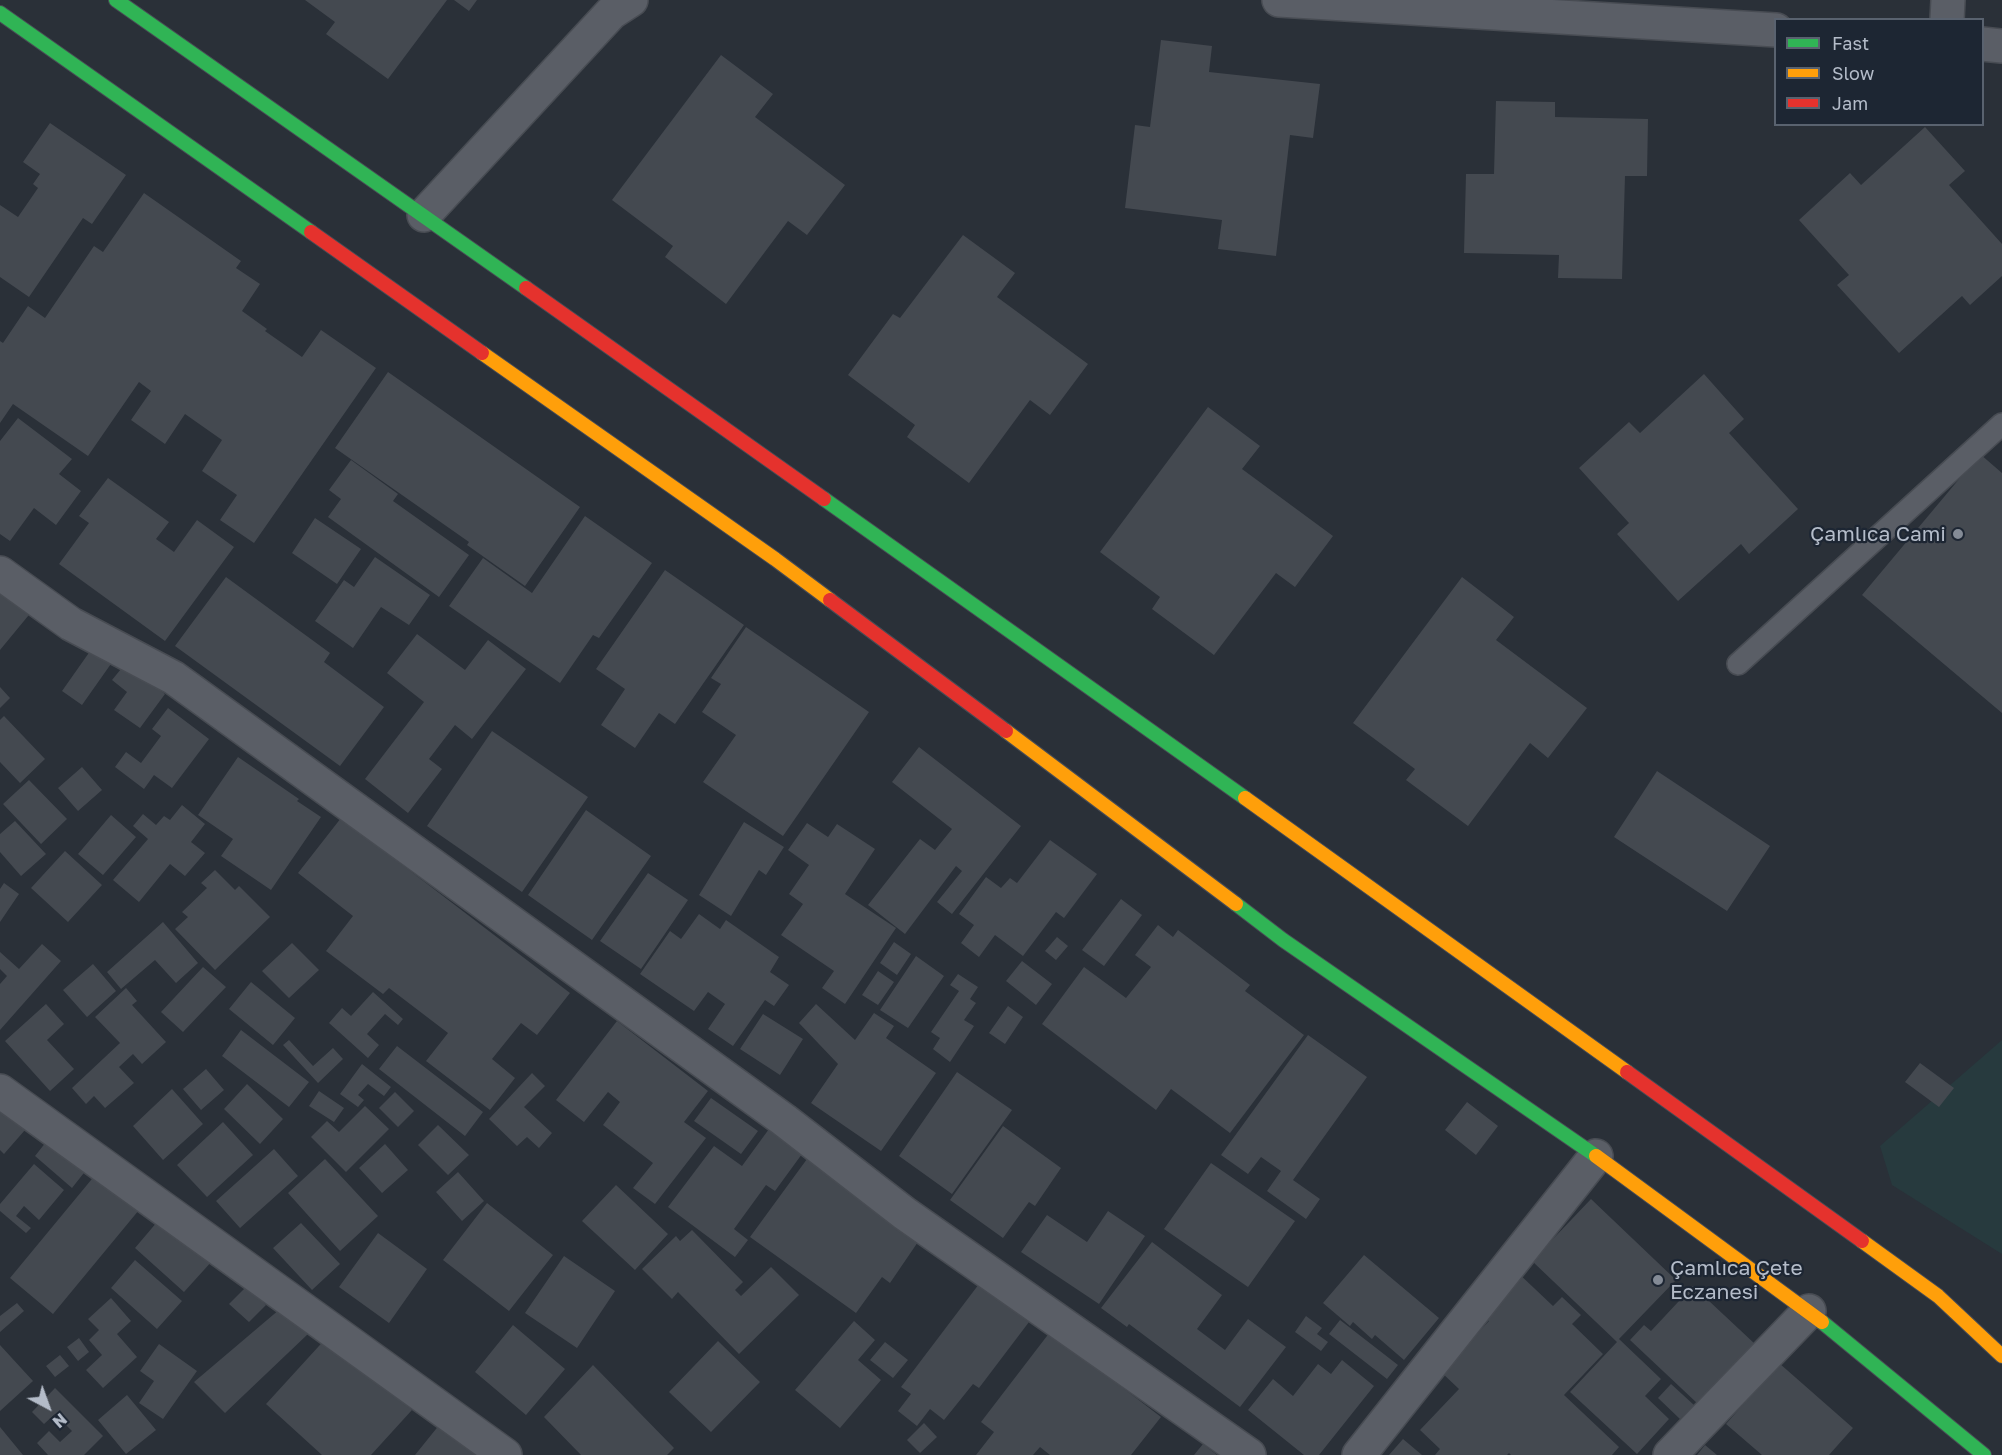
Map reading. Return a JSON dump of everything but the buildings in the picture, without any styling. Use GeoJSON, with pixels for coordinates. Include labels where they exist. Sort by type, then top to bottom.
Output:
{"type":"FeatureCollection","features":[{"type":"Feature","properties":{"kind":"main road"},"geometry":{"type":"LineString","coordinates":[[116,0],[1131,716],[1938,1296],[2002,1356]]}},
{"type":"Feature","properties":{"kind":"main road"},"geometry":{"type":"LineString","coordinates":[[0,13],[775,559],[1282,940],[1596,1156],[1809,1311],[1984,1455]]}},
{"type":"Feature","properties":{"kind":"main road"},"geometry":{"type":"LineString","coordinates":[[1938,1296],[1984,1319]]}},
{"type":"Feature","properties":{"kind":"street"},"geometry":{"type":"LineString","coordinates":[[423,215],[611,13],[631,0]]}},
{"type":"Feature","properties":{"kind":"street"},"geometry":{"type":"LineString","coordinates":[[1280,0],[1774,30]]}},
{"type":"Feature","properties":{"kind":"street"},"geometry":{"type":"LineString","coordinates":[[1947,18],[1948,0]]}},
{"type":"Feature","properties":{"kind":"street"},"geometry":{"type":"LineString","coordinates":[[1984,44],[2002,46]]}},
{"type":"Feature","properties":{"kind":"street"},"geometry":{"type":"LineString","coordinates":[[0,573],[71,624],[174,678],[784,1120],[904,1213],[1249,1455]]}},
{"type":"Feature","properties":{"kind":"street"},"geometry":{"type":"LineString","coordinates":[[0,1091],[505,1455]]}},
{"type":"Feature","properties":{"kind":"street"},"geometry":{"type":"LineString","coordinates":[[1359,1455],[1596,1156]]}},
{"type":"Feature","properties":{"kind":"street"},"geometry":{"type":"LineString","coordinates":[[1670,1455],[1809,1311]]}},
{"type":"Feature","properties":{"kind":"lane"},"geometry":{"type":"LineString","coordinates":[[1738,664],[2002,423]]}},
{"type":"Feature","properties":{"kind":"green space"},"geometry":{"type":"Polygon","coordinates":[[[2002,1040],[2002,1254],[1892,1185],[1880,1146],[2002,1040]]]}},
{"type":"Feature","properties":{"kind":"traffic: fast"},"geometry":{"type":"LineString","coordinates":[[116,0],[526,288]]}},
{"type":"Feature","properties":{"kind":"traffic: fast"},"geometry":{"type":"LineString","coordinates":[[0,13],[311,232]]}},
{"type":"Feature","properties":{"kind":"traffic: fast"},"geometry":{"type":"LineString","coordinates":[[824,499],[1245,798]]}},
{"type":"Feature","properties":{"kind":"traffic: fast"},"geometry":{"type":"LineString","coordinates":[[1236,904],[1283,940],[1596,1156]]}},
{"type":"Feature","properties":{"kind":"traffic: fast"},"geometry":{"type":"LineString","coordinates":[[1822,1322],[1984,1455]]}},
{"type":"Feature","properties":{"kind":"traffic: slow"},"geometry":{"type":"LineString","coordinates":[[482,353],[830,600]]}},
{"type":"Feature","properties":{"kind":"traffic: slow"},"geometry":{"type":"LineString","coordinates":[[1006,731],[1236,904]]}},
{"type":"Feature","properties":{"kind":"traffic: slow"},"geometry":{"type":"LineString","coordinates":[[1245,798],[1627,1072]]}},
{"type":"Feature","properties":{"kind":"traffic: slow"},"geometry":{"type":"LineString","coordinates":[[1596,1156],[1822,1322]]}},
{"type":"Feature","properties":{"kind":"traffic: slow"},"geometry":{"type":"LineString","coordinates":[[1862,1241],[1938,1296],[2002,1356]]}},
{"type":"Feature","properties":{"kind":"traffic: jam"},"geometry":{"type":"LineString","coordinates":[[311,232],[482,353]]}},
{"type":"Feature","properties":{"kind":"traffic: jam"},"geometry":{"type":"LineString","coordinates":[[526,288],[824,499]]}},
{"type":"Feature","properties":{"kind":"traffic: jam"},"geometry":{"type":"LineString","coordinates":[[830,600],[1006,731]]}},
{"type":"Feature","properties":{"kind":"traffic: jam"},"geometry":{"type":"LineString","coordinates":[[1627,1072],[1862,1241]]}},
{"type":"Feature","properties":{"kind":"place","name":"Çamlıca Cami"},"geometry":{"type":"Point","coordinates":[1958,534]}},
{"type":"Feature","properties":{"kind":"place","name":"Çamlıca Çete Eczanesi"},"geometry":{"type":"Point","coordinates":[1658,1280]}}]}
